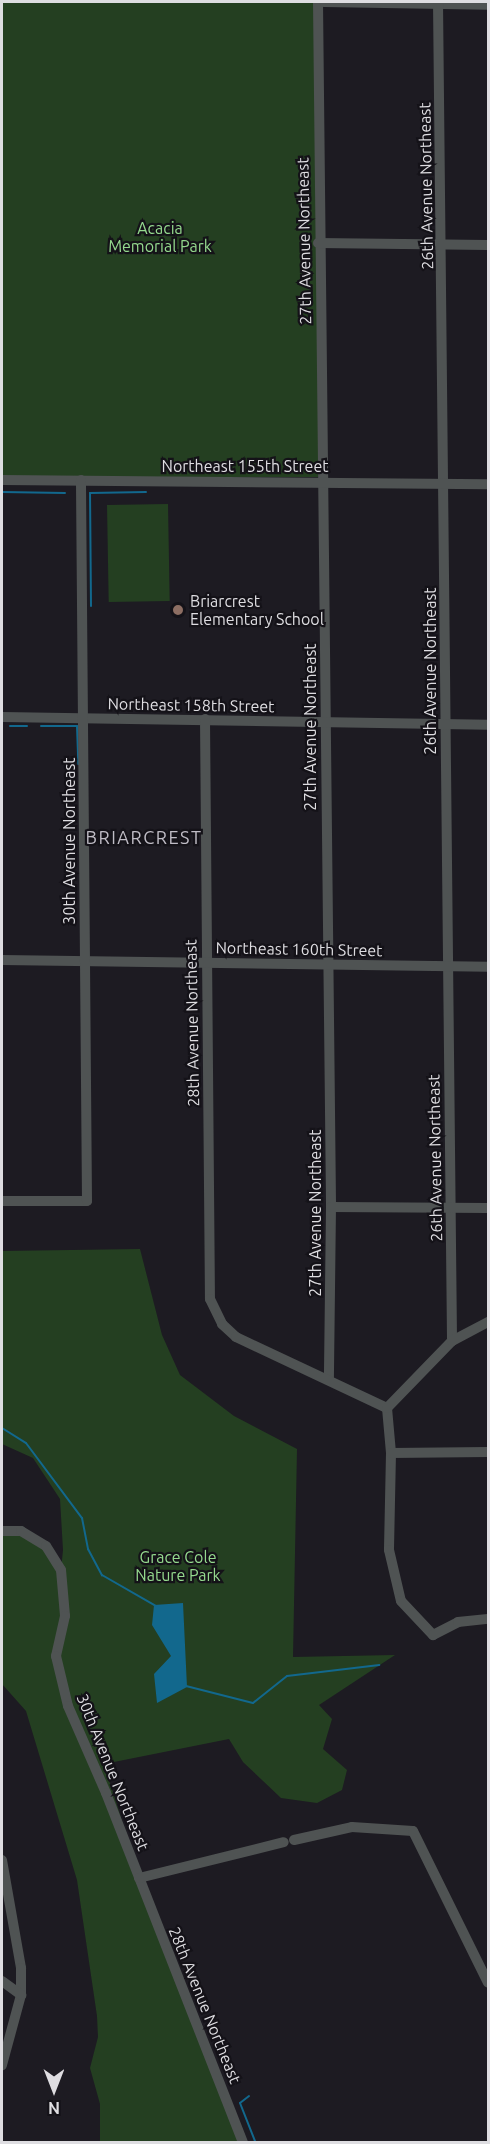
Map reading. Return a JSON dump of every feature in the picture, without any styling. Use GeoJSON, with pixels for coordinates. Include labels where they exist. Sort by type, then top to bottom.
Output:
{"type":"FeatureCollection","features":[{"type":"Feature","properties":{"kind":"street","name":"27th Avenue Northeast"},"geometry":{"type":"LineString","coordinates":[[318,2],[318,243],[331,1207],[329,1380]]}},
{"type":"Feature","properties":{"kind":"street"},"geometry":{"type":"LineString","coordinates":[[324,2],[489,4]]}},
{"type":"Feature","properties":{"kind":"street","name":"26th Avenue Northeast"},"geometry":{"type":"LineString","coordinates":[[438,3],[444,483],[446,966],[452,1341]]}},
{"type":"Feature","properties":{"kind":"street"},"geometry":{"type":"LineString","coordinates":[[318,243],[489,245]]}},
{"type":"Feature","properties":{"kind":"street","name":"Northeast 155th Street"},"geometry":{"type":"LineString","coordinates":[[2,480],[489,484]]}},
{"type":"Feature","properties":{"kind":"street","name":"30th Avenue Northeast"},"geometry":{"type":"LineString","coordinates":[[2,1201],[87,1201],[81,480]]}},
{"type":"Feature","properties":{"kind":"street","name":"Northeast 158th Street"},"geometry":{"type":"LineString","coordinates":[[2,717],[489,725]]}},
{"type":"Feature","properties":{"kind":"street","name":"28th Avenue Northeast"},"geometry":{"type":"LineString","coordinates":[[205,719],[210,1299],[222,1324],[236,1337],[329,1380]]}},
{"type":"Feature","properties":{"kind":"street","name":"Northeast 160th Street"},"geometry":{"type":"LineString","coordinates":[[2,960],[489,967]]}},
{"type":"Feature","properties":{"kind":"street"},"geometry":{"type":"LineString","coordinates":[[331,1207],[489,1208]]}},
{"type":"Feature","properties":{"kind":"street"},"geometry":{"type":"LineString","coordinates":[[489,1322],[452,1341],[387,1408],[391,1453],[387,1484],[392,1573],[401,1600],[433,1635],[458,1622],[489,1619]]}},
{"type":"Feature","properties":{"kind":"street"},"geometry":{"type":"LineString","coordinates":[[329,1380],[387,1408]]}},
{"type":"Feature","properties":{"kind":"street"},"geometry":{"type":"LineString","coordinates":[[391,1453],[489,1452]]}},
{"type":"Feature","properties":{"kind":"street","name":"30th Avenue Northeast"},"geometry":{"type":"LineString","coordinates":[[2,1531],[21,1531],[46,1546],[61,1570],[65,1616],[56,1656],[68,1706],[139,1878]]}},
{"type":"Feature","properties":{"kind":"street"},"geometry":{"type":"LineString","coordinates":[[139,1878],[352,1827],[413,1831],[489,1983]]}},
{"type":"Feature","properties":{"kind":"street"},"geometry":{"type":"LineString","coordinates":[[2,1860],[19,1952],[21,1995],[2,2065]]}},
{"type":"Feature","properties":{"kind":"street","name":"28th Avenue Northeast"},"geometry":{"type":"LineString","coordinates":[[139,1878],[243,2142]]}},
{"type":"Feature","properties":{"kind":"street"},"geometry":{"type":"LineString","coordinates":[[2,1981],[21,1995]]}},
{"type":"Feature","properties":{"kind":"green space","name":"Acacia Memorial Park"},"geometry":{"type":"Polygon","coordinates":[[[2,2],[318,2],[318,477],[2,477],[2,2]]]}},
{"type":"Feature","properties":{"kind":"green space"},"geometry":{"type":"Polygon","coordinates":[[[168,504],[170,601],[109,602],[107,505],[168,504]]]}},
{"type":"Feature","properties":{"kind":"green space","name":"Grace Cole Nature Park"},"geometry":{"type":"Polygon","coordinates":[[[140,1249],[162,1335],[180,1375],[234,1416],[297,1449],[293,1657],[395,1655],[319,1705],[332,1719],[323,1749],[347,1770],[342,1790],[317,1803],[281,1798],[243,1762],[229,1739],[104,1764],[140,1878],[241,2142],[100,2142],[100,2104],[90,2068],[98,2037],[97,2016],[77,1880],[26,1711],[2,1684],[2,1531],[21,1531],[46,1546],[61,1570],[63,1550],[60,1499],[33,1458],[2,1444],[2,1251],[140,1249]]]}},
{"type":"Feature","properties":{"kind":"water"},"geometry":{"type":"Polygon","coordinates":[[[183,1603],[187,1687],[157,1703],[154,1674],[171,1656],[152,1625],[154,1605],[183,1603]]]}},
{"type":"Feature","properties":{"kind":"waterway"},"geometry":{"type":"LineString","coordinates":[[2,492],[65,493]]}},
{"type":"Feature","properties":{"kind":"waterway"},"geometry":{"type":"LineString","coordinates":[[91,606],[90,493],[146,492]]}},
{"type":"Feature","properties":{"kind":"waterway"},"geometry":{"type":"LineString","coordinates":[[10,726],[27,726]]}},
{"type":"Feature","properties":{"kind":"waterway"},"geometry":{"type":"LineString","coordinates":[[41,726],[77,726],[78,764]]}},
{"type":"Feature","properties":{"kind":"waterway"},"geometry":{"type":"LineString","coordinates":[[2,1428],[26,1443],[82,1518],[88,1549],[102,1575],[156,1606]]}},
{"type":"Feature","properties":{"kind":"waterway"},"geometry":{"type":"LineString","coordinates":[[186,1686],[253,1703],[287,1676],[379,1665]]}},
{"type":"Feature","properties":{"kind":"waterway"},"geometry":{"type":"LineString","coordinates":[[249,2096],[240,2103],[255,2141]]}},
{"type":"Feature","properties":{"kind":"place","name":"Briarcrest Elementary School"},"geometry":{"type":"Point","coordinates":[178,610]}},
{"type":"Feature","properties":{"kind":"district","name":"BRIARCREST"},"geometry":{"type":"Point","coordinates":[144,837]}}]}
